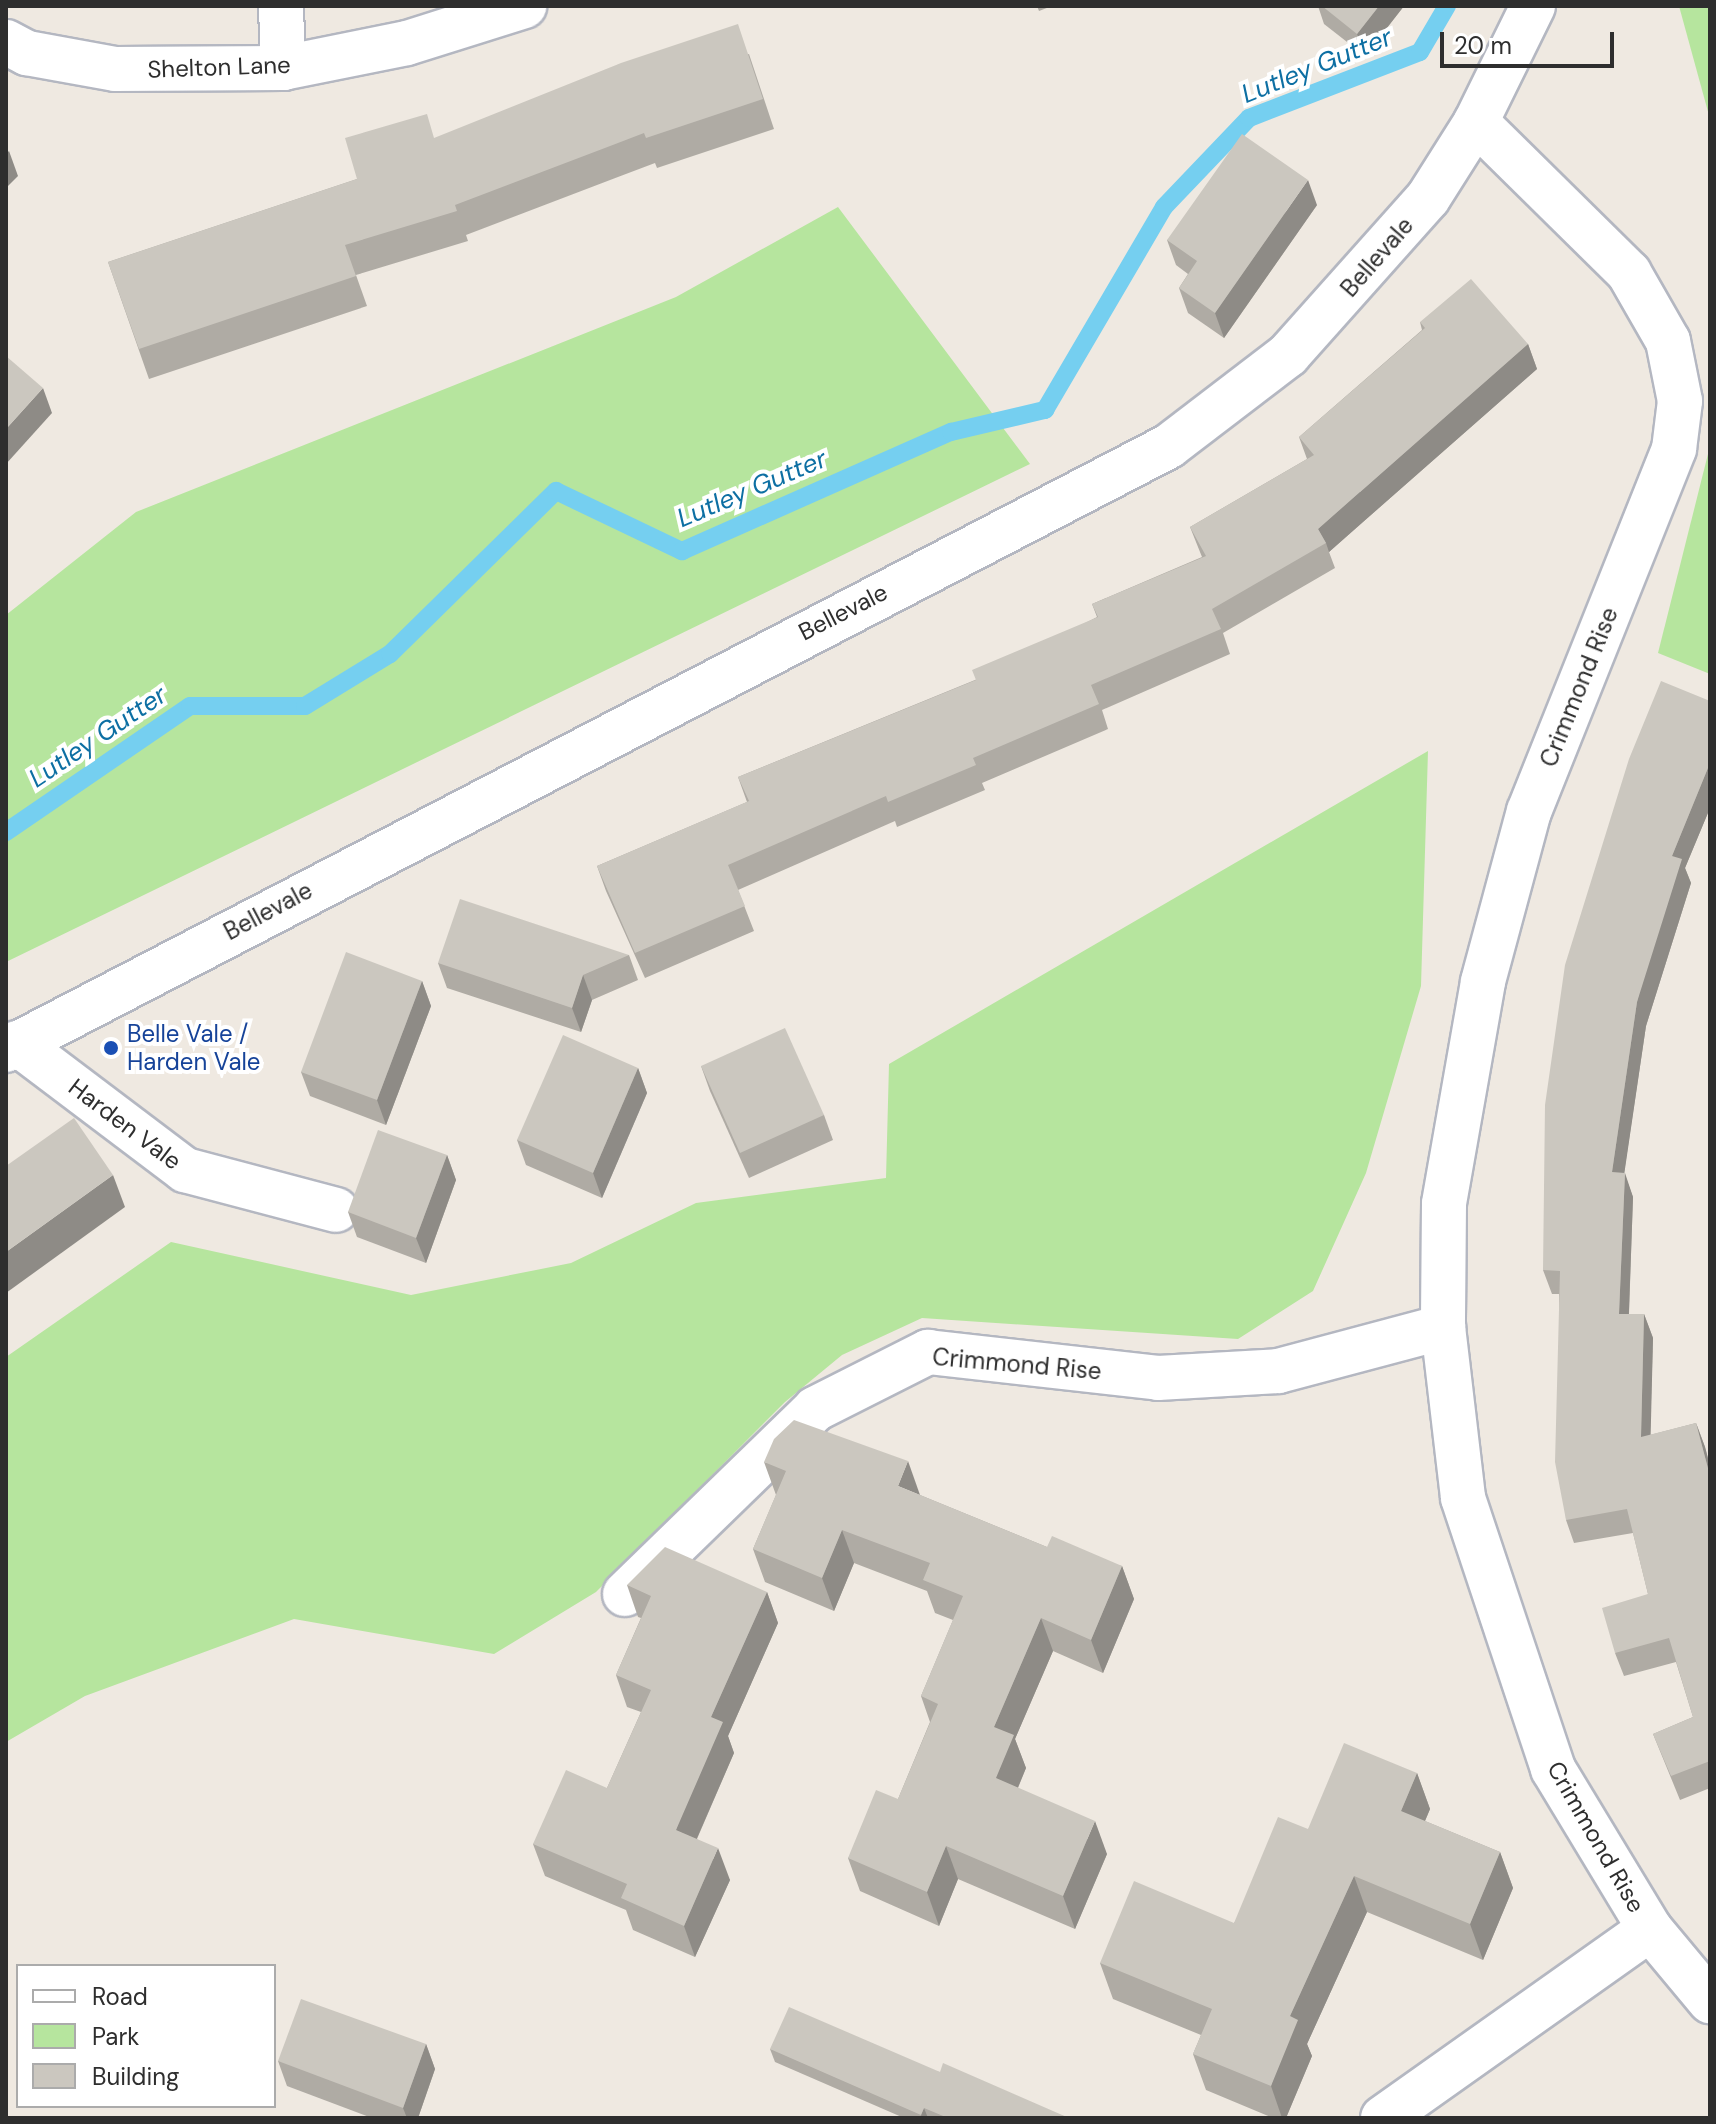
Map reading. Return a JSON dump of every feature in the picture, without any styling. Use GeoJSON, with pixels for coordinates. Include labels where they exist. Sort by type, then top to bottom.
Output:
{"type":"FeatureCollection","features":[{"type":"Feature","properties":{"kind":"street"},"geometry":{"type":"LineString","coordinates":[[281,6],[283,68]]}},
{"type":"Feature","properties":{"kind":"street","name":"Shelton Lane"},"geometry":{"type":"LineString","coordinates":[[6,42],[27,53],[115,69],[283,68],[407,43],[524,6]]}},
{"type":"Feature","properties":{"kind":"street","name":"Bellevale"},"geometry":{"type":"LineString","coordinates":[[11,1046],[1169,446],[1308,334],[1428,198],[1476,122],[1533,6]]}},
{"type":"Feature","properties":{"kind":"street","name":"Crimmond Rise"},"geometry":{"type":"LineString","coordinates":[[1476,122],[1629,273],[1668,341],[1680,401],[1674,449],[1529,811],[1483,982],[1444,1204],[1443,1327],[1463,1498],[1519,1680],[1553,1769],[1650,1929],[1710,2001]]}},
{"type":"Feature","properties":{"kind":"street","name":"Harden Vale"},"geometry":{"type":"LineString","coordinates":[[11,1046],[185,1170],[336,1210]]}},
{"type":"Feature","properties":{"kind":"street","name":"Crimmond Rise"},"geometry":{"type":"LineString","coordinates":[[625,1594],[815,1409],[928,1352],[1158,1378],[1278,1371],[1443,1327]]}},
{"type":"Feature","properties":{"kind":"street","name":"Crimmond Rise"},"geometry":{"type":"LineString","coordinates":[[1383,2118],[1650,1929]]}},
{"type":"Feature","properties":{"kind":"green space"},"geometry":{"type":"Polygon","coordinates":[[[1679,6],[1710,6],[1710,119],[1679,6]]]}},
{"type":"Feature","properties":{"kind":"green space"},"geometry":{"type":"Polygon","coordinates":[[[838,207],[1030,464],[6,962],[6,615],[136,512],[676,297],[838,207]]]}},
{"type":"Feature","properties":{"kind":"green space"},"geometry":{"type":"Polygon","coordinates":[[[1710,446],[1710,674],[1658,653],[1710,446]]]}},
{"type":"Feature","properties":{"kind":"green space"},"geometry":{"type":"Polygon","coordinates":[[[1428,751],[1421,986],[1366,1173],[1313,1291],[1238,1339],[922,1318],[842,1355],[785,1402],[596,1592],[494,1654],[294,1619],[85,1696],[6,1742],[6,1357],[171,1242],[411,1295],[571,1263],[696,1203],[886,1178],[889,1064],[1428,751]]]}},
{"type":"Feature","properties":{"kind":"building"},"geometry":{"type":"Polygon","coordinates":[[[1322,6],[1379,6],[1357,34],[1322,6]]]}},
{"type":"Feature","properties":{"kind":"building"},"geometry":{"type":"Polygon","coordinates":[[[738,24],[763,99],[646,138],[644,133],[455,205],[457,211],[345,245],[356,276],[139,349],[108,262],[357,179],[345,138],[427,114],[434,138],[621,63],[738,24]]]}},
{"type":"Feature","properties":{"kind":"building"},"geometry":{"type":"Polygon","coordinates":[[[1242,134],[1308,180],[1215,313],[1179,288],[1197,261],[1167,240],[1242,134]]]}},
{"type":"Feature","properties":{"kind":"building"},"geometry":{"type":"Polygon","coordinates":[[[1471,279],[1528,344],[1318,529],[1326,543],[1212,609],[1221,629],[1091,685],[1099,704],[973,758],[976,765],[888,802],[886,796],[728,865],[745,906],[635,953],[597,866],[749,801],[738,777],[976,680],[972,670],[1098,617],[1092,604],[1206,556],[1190,527],[1314,455],[1299,437],[1425,328],[1420,322],[1471,279]]]}},
{"type":"Feature","properties":{"kind":"building"},"geometry":{"type":"Polygon","coordinates":[[[6,356],[43,388],[6,429],[6,356]]]}},
{"type":"Feature","properties":{"kind":"building"},"geometry":{"type":"Polygon","coordinates":[[[1661,681],[1710,701],[1710,763],[1672,856],[1682,859],[1637,1002],[1612,1172],[1625,1173],[1619,1314],[1644,1314],[1641,1437],[1696,1423],[1710,1476],[1710,1761],[1671,1776],[1653,1734],[1693,1717],[1669,1638],[1615,1653],[1602,1608],[1648,1594],[1627,1509],[1566,1520],[1555,1462],[1560,1271],[1543,1270],[1545,1105],[1565,965],[1629,759],[1661,681]]]}},
{"type":"Feature","properties":{"kind":"building"},"geometry":{"type":"Polygon","coordinates":[[[460,899],[629,955],[583,975],[572,1008],[438,963],[460,899]]]}},
{"type":"Feature","properties":{"kind":"building"},"geometry":{"type":"Polygon","coordinates":[[[346,952],[422,981],[377,1100],[301,1072],[346,952]]]}},
{"type":"Feature","properties":{"kind":"building"},"geometry":{"type":"Polygon","coordinates":[[[785,1028],[824,1115],[740,1153],[701,1066],[785,1028]]]}},
{"type":"Feature","properties":{"kind":"building"},"geometry":{"type":"Polygon","coordinates":[[[563,1035],[638,1068],[593,1173],[517,1140],[563,1035]]]}},
{"type":"Feature","properties":{"kind":"building"},"geometry":{"type":"Polygon","coordinates":[[[74,1118],[113,1175],[6,1252],[6,1166],[74,1118]]]}},
{"type":"Feature","properties":{"kind":"building"},"geometry":{"type":"Polygon","coordinates":[[[378,1130],[447,1155],[416,1238],[348,1212],[378,1130]]]}},
{"type":"Feature","properties":{"kind":"building"},"geometry":{"type":"Polygon","coordinates":[[[794,1420],[908,1461],[898,1486],[1047,1547],[1052,1536],[1122,1566],[1091,1640],[1041,1618],[994,1727],[1014,1735],[996,1778],[1095,1821],[1063,1896],[946,1846],[927,1892],[848,1858],[876,1790],[898,1799],[938,1704],[921,1696],[963,1596],[923,1580],[930,1563],[842,1530],[822,1578],[753,1549],[786,1471],[764,1462],[774,1439],[794,1420]]]}},
{"type":"Feature","properties":{"kind":"building"},"geometry":{"type":"Polygon","coordinates":[[[665,1547],[767,1592],[711,1717],[723,1722],[676,1830],[718,1848],[684,1926],[621,1898],[627,1884],[533,1844],[566,1770],[607,1788],[651,1690],[616,1675],[651,1596],[627,1585],[665,1547]]]}},
{"type":"Feature","properties":{"kind":"building"},"geometry":{"type":"Polygon","coordinates":[[[1344,1743],[1417,1773],[1401,1811],[1500,1852],[1470,1924],[1354,1876],[1290,2016],[1298,2020],[1271,2086],[1193,2054],[1212,2009],[1100,1963],[1134,1881],[1234,1923],[1278,1817],[1308,1829],[1344,1743]]]}},
{"type":"Feature","properties":{"kind":"building"},"geometry":{"type":"Polygon","coordinates":[[[301,1999],[426,2044],[403,2108],[278,2061],[301,1999]]]}},
{"type":"Feature","properties":{"kind":"building"},"geometry":{"type":"Polygon","coordinates":[[[789,2007],[940,2072],[943,2063],[1069,2118],[948,2118],[924,2108],[921,2115],[770,2049],[789,2007]]]}},
{"type":"Feature","properties":{"kind":"waterway","name":"Lutley Gutter"},"geometry":{"type":"LineString","coordinates":[[6,832],[190,706],[305,706],[390,654],[556,491],[682,551],[951,432],[1045,410],[1164,207],[1249,118],[1420,52],[1447,6]]}},
{"type":"Feature","properties":{"kind":"place","name":"Belle Vale / Harden Vale"},"geometry":{"type":"Point","coordinates":[111,1048]}}]}
